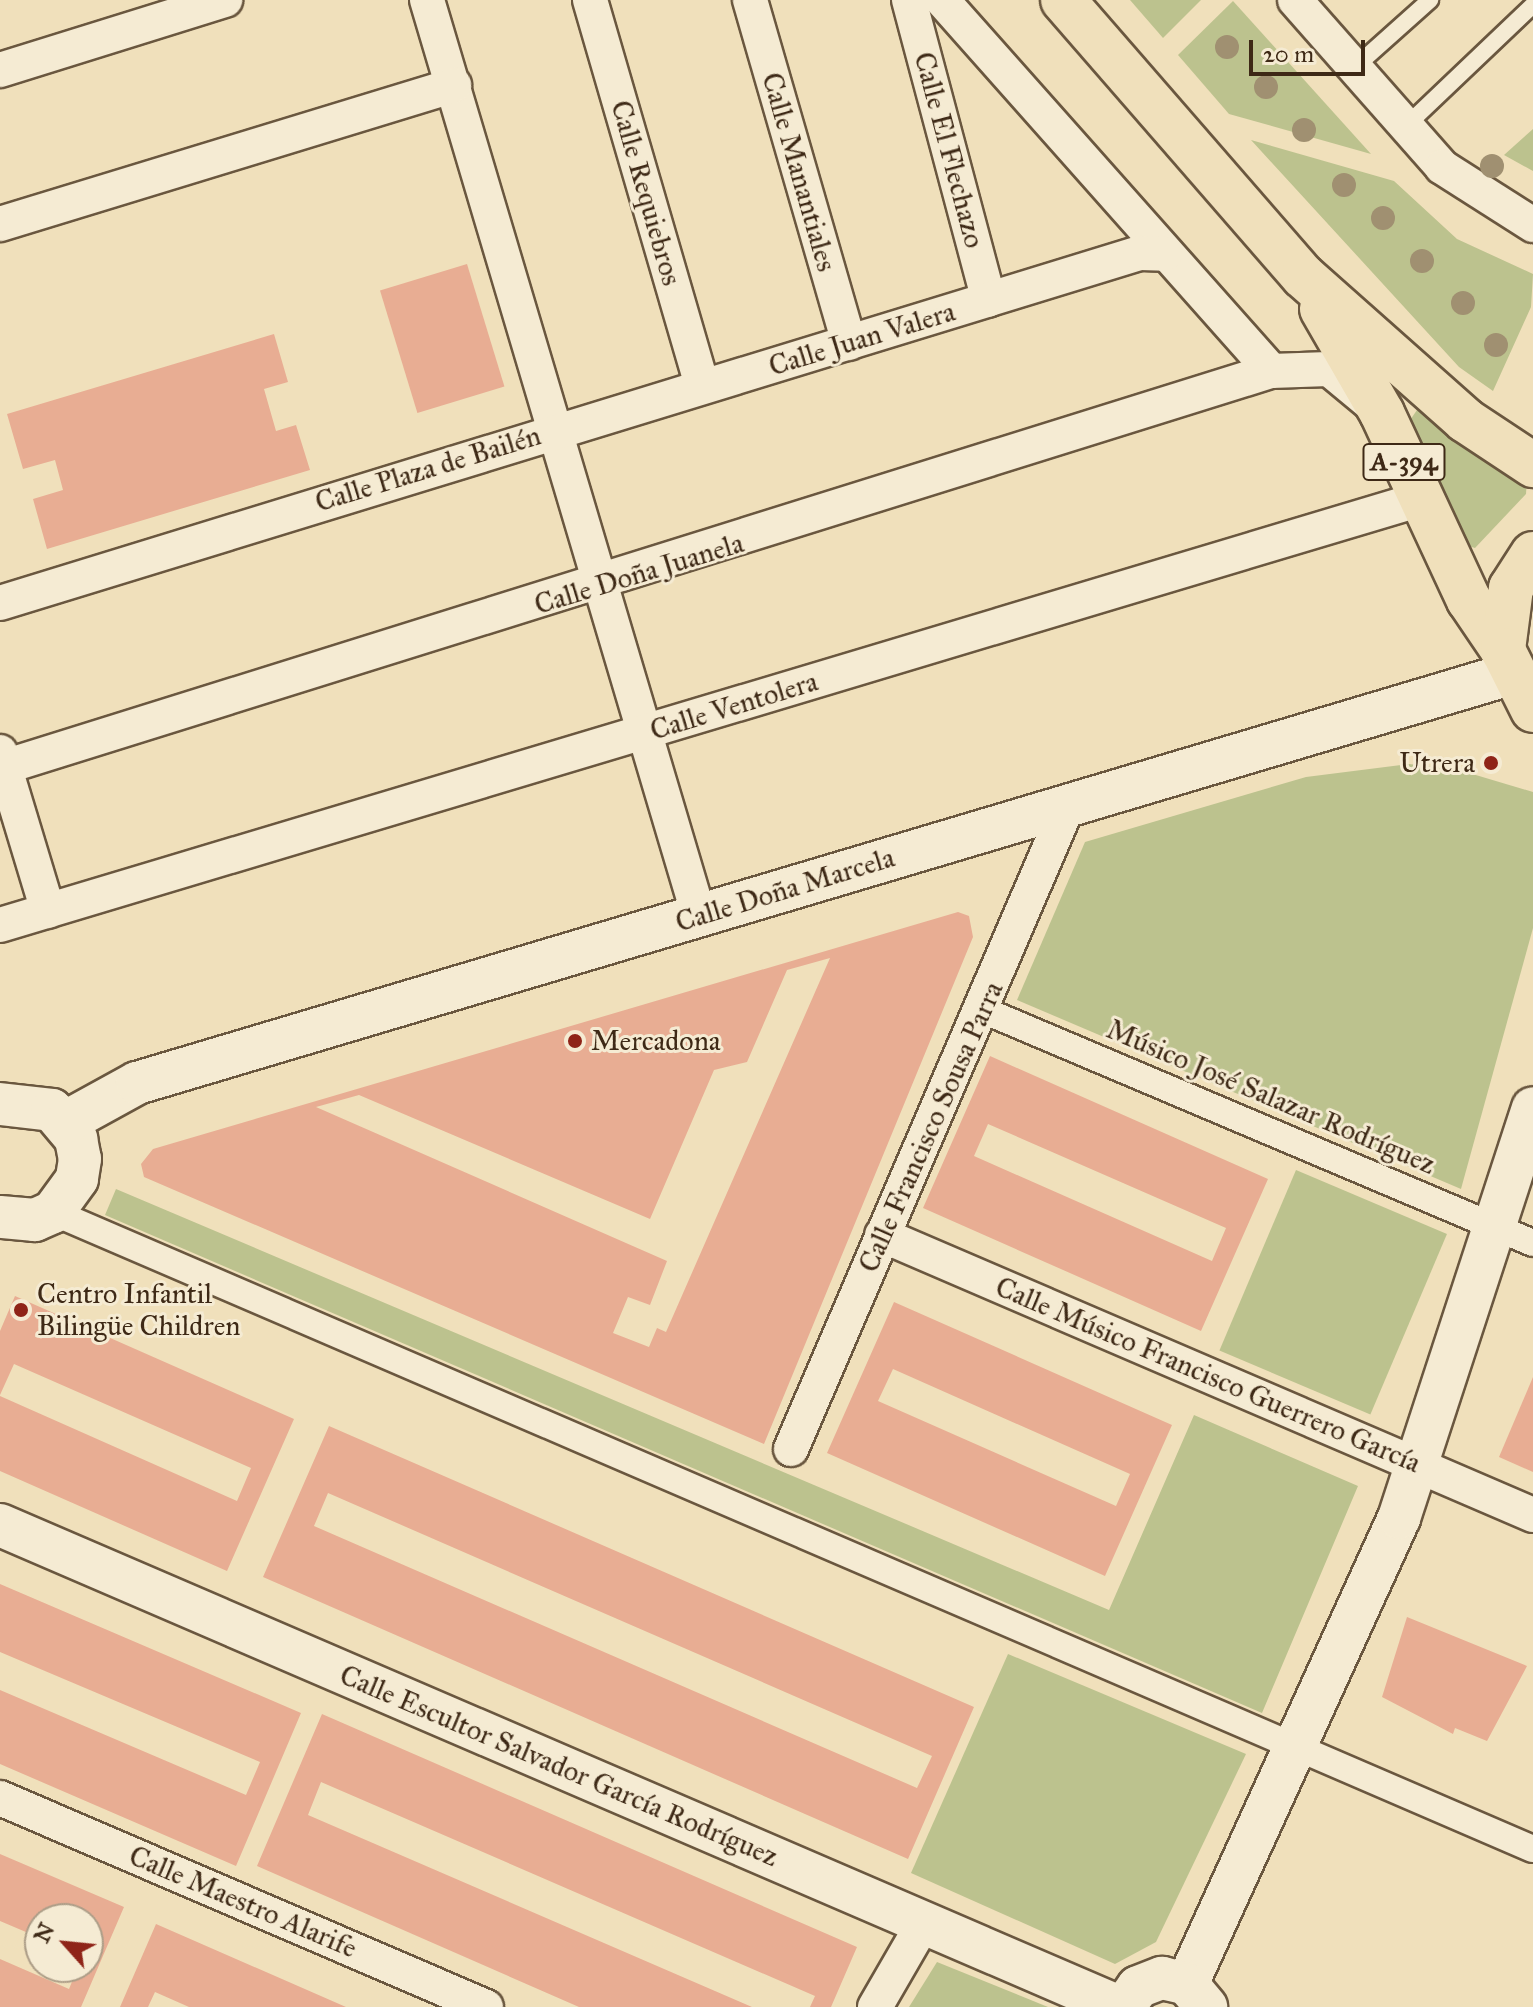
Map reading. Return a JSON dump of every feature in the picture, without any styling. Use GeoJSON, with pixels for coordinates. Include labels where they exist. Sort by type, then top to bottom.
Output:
{"type":"FeatureCollection","features":[{"type":"Feature","properties":{"kind":"main road","name":"A-394"},"geometry":{"type":"LineString","coordinates":[[1063,0],[1303,276],[1465,420],[1533,465]]}},
{"type":"Feature","properties":{"kind":"main road","name":"A-394"},"geometry":{"type":"LineString","coordinates":[[1303,276],[1382,413],[1469,600],[1533,710]]}},
{"type":"Feature","properties":{"kind":"main road"},"geometry":{"type":"LineString","coordinates":[[1506,662],[1511,588],[1533,554]]}},
{"type":"Feature","properties":{"kind":"street"},"geometry":{"type":"LineString","coordinates":[[0,70],[225,0]]}},
{"type":"Feature","properties":{"kind":"street","name":"Calle Plaza de Bailén"},"geometry":{"type":"LineString","coordinates":[[0,603],[559,428],[427,0]]}},
{"type":"Feature","properties":{"kind":"street","name":"Calle Requiebros"},"geometry":{"type":"LineString","coordinates":[[590,0],[702,386]]}},
{"type":"Feature","properties":{"kind":"street","name":"Calle Manantiales"},"geometry":{"type":"LineString","coordinates":[[750,0],[849,343]]}},
{"type":"Feature","properties":{"kind":"street","name":"Calle El Flechazo"},"geometry":{"type":"LineString","coordinates":[[909,0],[989,300]]}},
{"type":"Feature","properties":{"kind":"street"},"geometry":{"type":"LineString","coordinates":[[942,0],[1271,371]]}},
{"type":"Feature","properties":{"kind":"street"},"geometry":{"type":"LineString","coordinates":[[1295,0],[1407,125],[1482,198],[1533,225]]}},
{"type":"Feature","properties":{"kind":"street"},"geometry":{"type":"LineString","coordinates":[[0,224],[454,85]]}},
{"type":"Feature","properties":{"kind":"street","name":"Calle Juan Valera"},"geometry":{"type":"LineString","coordinates":[[559,428],[1140,253],[1165,254]]}},
{"type":"Feature","properties":{"kind":"street","name":"Calle Doña Juanela"},"geometry":{"type":"LineString","coordinates":[[2,760],[602,586],[1271,371],[1329,369],[1382,413]]}},
{"type":"Feature","properties":{"kind":"street"},"geometry":{"type":"LineString","coordinates":[[559,428],[644,733],[699,916]]}},
{"type":"Feature","properties":{"kind":"street","name":"Calle Ventolera"},"geometry":{"type":"LineString","coordinates":[[0,925],[1421,499]]}},
{"type":"Feature","properties":{"kind":"street","name":"Calle Doña Marcela"},"geometry":{"type":"LineString","coordinates":[[66,1122],[137,1083],[1069,803],[1506,662]]}},
{"type":"Feature","properties":{"kind":"street"},"geometry":{"type":"LineString","coordinates":[[2,760],[48,911]]}},
{"type":"Feature","properties":{"kind":"street","name":"Calle Francisco Sousa Parra"},"geometry":{"type":"LineString","coordinates":[[791,1449],[983,1010],[1069,803]]}},
{"type":"Feature","properties":{"kind":"street","name":"Músico José Salazar Rodríguez"},"geometry":{"type":"LineString","coordinates":[[983,1010],[1516,1235]]}},
{"type":"Feature","properties":{"kind":"street"},"geometry":{"type":"LineString","coordinates":[[0,1104],[35,1102],[66,1122],[80,1159],[68,1197],[53,1212],[35,1220],[0,1217]]}},
{"type":"Feature","properties":{"kind":"street"},"geometry":{"type":"LineString","coordinates":[[1122,2007],[1149,1981],[1196,1995],[1516,1235],[1533,1108]]}},
{"type":"Feature","properties":{"kind":"street"},"geometry":{"type":"LineString","coordinates":[[53,1212],[1533,1849]]}},
{"type":"Feature","properties":{"kind":"street","name":"Calle Músico Francisco Guerrero García"},"geometry":{"type":"LineString","coordinates":[[882,1235],[1533,1515]]}},
{"type":"Feature","properties":{"kind":"street","name":"Calle Escultor Salvador García Rodríguez"},"geometry":{"type":"LineString","coordinates":[[0,1525],[1122,2007]]}},
{"type":"Feature","properties":{"kind":"street","name":"Calle Maestro Alarife"},"geometry":{"type":"LineString","coordinates":[[0,1798],[486,2007]]}},
{"type":"Feature","properties":{"kind":"street"},"geometry":{"type":"LineString","coordinates":[[875,2007],[924,1922]]}},
{"type":"Feature","properties":{"kind":"lane"},"geometry":{"type":"LineString","coordinates":[[1355,67],[1430,0]]}},
{"type":"Feature","properties":{"kind":"lane"},"geometry":{"type":"LineString","coordinates":[[1407,125],[1533,5]]}},
{"type":"Feature","properties":{"kind":"green space"},"geometry":{"type":"Polygon","coordinates":[[[1130,0],[1201,0],[1163,38],[1130,0]]]}},
{"type":"Feature","properties":{"kind":"green space"},"geometry":{"type":"Polygon","coordinates":[[[1233,1],[1371,154],[1229,114],[1178,55],[1233,1]]]}},
{"type":"Feature","properties":{"kind":"green space"},"geometry":{"type":"Polygon","coordinates":[[[1533,129],[1533,171],[1504,155],[1533,129]]]}},
{"type":"Feature","properties":{"kind":"green space"},"geometry":{"type":"Polygon","coordinates":[[[1251,140],[1394,181],[1457,239],[1533,274],[1531,307],[1493,391],[1459,367],[1251,140]]]}},
{"type":"Feature","properties":{"kind":"green space"},"geometry":{"type":"Polygon","coordinates":[[[1417,410],[1527,478],[1526,494],[1475,548],[1459,543],[1406,426],[1417,410]]]}},
{"type":"Feature","properties":{"kind":"green space"},"geometry":{"type":"Polygon","coordinates":[[[1409,764],[1459,770],[1533,792],[1533,928],[1461,1189],[1017,1000],[1085,842],[1306,777],[1409,764]]]}},
{"type":"Feature","properties":{"kind":"green space"},"geometry":{"type":"Polygon","coordinates":[[[1296,1170],[1447,1234],[1370,1414],[1219,1350],[1296,1170]]]}},
{"type":"Feature","properties":{"kind":"green space"},"geometry":{"type":"Polygon","coordinates":[[[116,1189],[1109,1610],[1194,1415],[1358,1486],[1262,1713],[105,1215],[116,1189]]]}},
{"type":"Feature","properties":{"kind":"green space"},"geometry":{"type":"Polygon","coordinates":[[[1008,1654],[1246,1754],[1156,1942],[1115,1964],[911,1873],[1008,1654]]]}},
{"type":"Feature","properties":{"kind":"green space"},"geometry":{"type":"Polygon","coordinates":[[[937,1962],[1048,2007],[909,2007],[937,1962]]]}},
{"type":"Feature","properties":{"kind":"building"},"geometry":{"type":"Polygon","coordinates":[[[467,264],[504,386],[417,413],[380,291],[467,264]]]}},
{"type":"Feature","properties":{"kind":"building"},"geometry":{"type":"Polygon","coordinates":[[[274,334],[288,382],[264,389],[276,431],[296,425],[310,470],[47,549],[33,499],[63,490],[55,460],[23,469],[7,414],[274,334]]]}},
{"type":"Feature","properties":{"kind":"building"},"geometry":{"type":"Polygon","coordinates":[[[958,912],[969,916],[973,937],[764,1444],[144,1177],[141,1164],[153,1149],[958,912]],[[830,958],[787,970],[747,1062],[714,1070],[650,1219],[359,1095],[316,1107],[667,1261],[650,1305],[628,1297],[613,1333],[649,1347],[657,1328],[666,1332],[830,958]]]}},
{"type":"Feature","properties":{"kind":"building"},"geometry":{"type":"Polygon","coordinates":[[[990,1056],[1268,1179],[1201,1331],[923,1208],[990,1056]],[[988,1124],[974,1156],[1212,1261],[1226,1228],[988,1124]]]}},
{"type":"Feature","properties":{"kind":"building"},"geometry":{"type":"Polygon","coordinates":[[[15,1296],[294,1419],[227,1571],[0,1471],[0,1396],[237,1501],[251,1468],[14,1364],[0,1395],[0,1331],[15,1296]]]}},
{"type":"Feature","properties":{"kind":"building"},"geometry":{"type":"Polygon","coordinates":[[[894,1302],[1172,1425],[1105,1576],[827,1453],[894,1302]],[[893,1369],[878,1401],[1116,1506],[1130,1474],[893,1369]]]}},
{"type":"Feature","properties":{"kind":"building"},"geometry":{"type":"Polygon","coordinates":[[[1533,1377],[1533,1472],[1499,1457],[1533,1377]]]}},
{"type":"Feature","properties":{"kind":"building"},"geometry":{"type":"Polygon","coordinates":[[[329,1426],[974,1707],[908,1859],[263,1577],[329,1426]],[[328,1493],[314,1526],[917,1788],[932,1756],[328,1493]]]}},
{"type":"Feature","properties":{"kind":"building"},"geometry":{"type":"Polygon","coordinates":[[[0,1584],[301,1713],[236,1866],[0,1764],[0,1690],[246,1795],[260,1762],[0,1652],[0,1584]]]}},
{"type":"Feature","properties":{"kind":"building"},"geometry":{"type":"Polygon","coordinates":[[[1407,1617],[1527,1666],[1487,1741],[1455,1728],[1453,1734],[1382,1697],[1407,1617]]]}},
{"type":"Feature","properties":{"kind":"building"},"geometry":{"type":"Polygon","coordinates":[[[322,1714],[857,1947],[831,2007],[810,2007],[815,1996],[321,1782],[308,1815],[752,2007],[579,2007],[257,1866],[322,1714]]]}},
{"type":"Feature","properties":{"kind":"building"},"geometry":{"type":"Polygon","coordinates":[[[0,1854],[124,1907],[104,1954],[104,1903],[24,1903],[24,1931],[0,1921],[0,1854]]]}},
{"type":"Feature","properties":{"kind":"building"},"geometry":{"type":"Polygon","coordinates":[[[156,1924],[346,2007],[189,2007],[155,1992],[148,2007],[120,2007],[156,1924]]]}},
{"type":"Feature","properties":{"kind":"building"},"geometry":{"type":"Polygon","coordinates":[[[0,1959],[24,1969],[24,1983],[55,1983],[69,1989],[71,1983],[91,1983],[81,2007],[0,2007],[0,1959]]]}},
{"type":"Feature","properties":{"kind":"place","name":"Utrera"},"geometry":{"type":"Point","coordinates":[1491,763]}},
{"type":"Feature","properties":{"kind":"place","name":"Mercadona"},"geometry":{"type":"Point","coordinates":[575,1041]}},
{"type":"Feature","properties":{"kind":"place","name":"Centro Infantil Bilingüe Children"},"geometry":{"type":"Point","coordinates":[21,1310]}}]}
